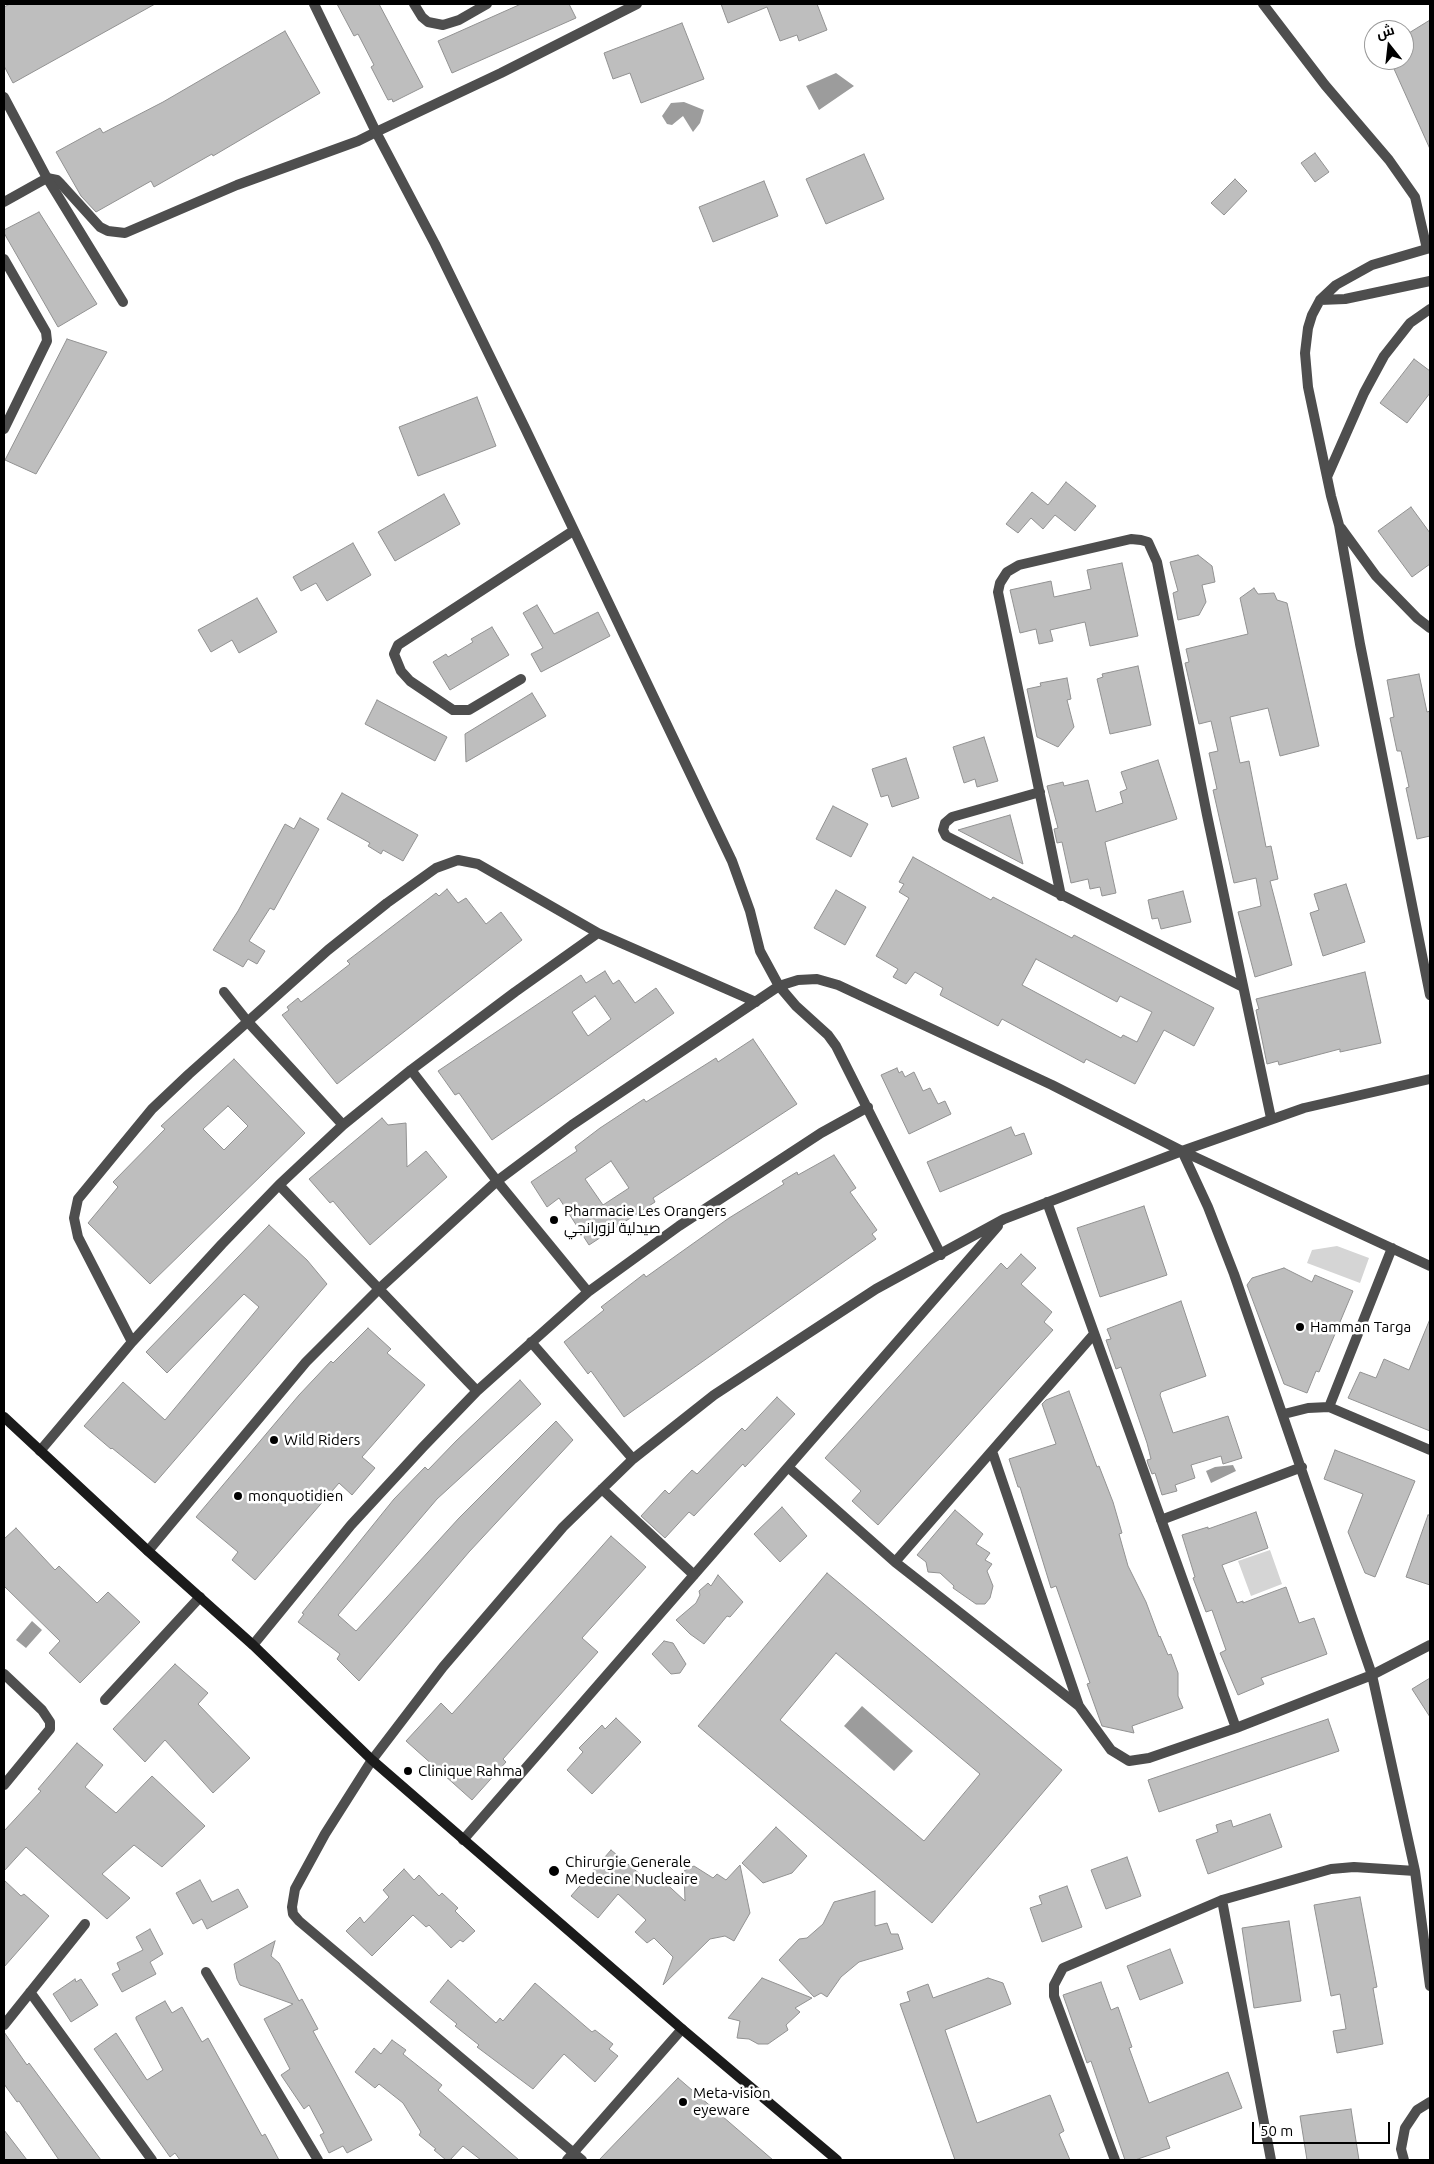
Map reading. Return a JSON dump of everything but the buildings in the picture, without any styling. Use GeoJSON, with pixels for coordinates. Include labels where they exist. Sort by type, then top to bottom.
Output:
{"type":"FeatureCollection","features":[{"type":"Feature","properties":{"kind":"street"},"geometry":{"type":"LineString","coordinates":[[314,4],[376,132],[435,244],[732,861],[750,911],[760,951],[779,986],[796,1006],[828,1034],[868,1107],[941,1255]]}},
{"type":"Feature","properties":{"kind":"street"},"geometry":{"type":"LineString","coordinates":[[414,4],[428,22],[443,25],[460,20],[487,4]]}},
{"type":"Feature","properties":{"kind":"street"},"geometry":{"type":"LineString","coordinates":[[4,202],[47,178],[58,180],[100,227],[108,231],[125,233],[237,185],[358,141],[501,73],[637,4]]}},
{"type":"Feature","properties":{"kind":"street"},"geometry":{"type":"LineString","coordinates":[[1263,4],[1325,85],[1389,160],[1415,197],[1429,248],[1372,265],[1336,285],[1320,300],[1312,315],[1308,328],[1306,352],[1308,387],[1339,526],[1360,644],[1430,995]]}},
{"type":"Feature","properties":{"kind":"street"},"geometry":{"type":"LineString","coordinates":[[4,97],[47,178],[123,302]]}},
{"type":"Feature","properties":{"kind":"street"},"geometry":{"type":"LineString","coordinates":[[4,259],[46,332],[47,341],[4,429]]}},
{"type":"Feature","properties":{"kind":"street"},"geometry":{"type":"LineString","coordinates":[[1320,300],[1345,299],[1430,281]]}},
{"type":"Feature","properties":{"kind":"street"},"geometry":{"type":"LineString","coordinates":[[1327,477],[1364,394],[1384,356],[1410,323],[1430,309]]}},
{"type":"Feature","properties":{"kind":"street"},"geometry":{"type":"LineString","coordinates":[[1339,526],[1376,576],[1417,618],[1430,628]]}},
{"type":"Feature","properties":{"kind":"street"},"geometry":{"type":"LineString","coordinates":[[521,679],[469,710],[453,710],[410,681],[401,671],[394,654],[398,645],[573,531]]}},
{"type":"Feature","properties":{"kind":"street"},"geometry":{"type":"LineString","coordinates":[[1061,896],[998,592],[1000,583],[1007,572],[1018,566],[1131,539],[1148,542],[1157,562],[1271,1118]]}},
{"type":"Feature","properties":{"kind":"street"},"geometry":{"type":"LineString","coordinates":[[1040,792],[952,817],[945,823],[944,830],[946,836],[1243,987]]}},
{"type":"Feature","properties":{"kind":"street"},"geometry":{"type":"LineString","coordinates":[[132,1342],[78,1237],[74,1218],[78,1199],[152,1109],[328,950],[387,903],[436,868],[448,862],[464,860],[478,864],[598,934],[756,1002]]}},
{"type":"Feature","properties":{"kind":"street"},"geometry":{"type":"LineString","coordinates":[[40,1452],[132,1342],[279,1185],[343,1125],[411,1070],[515,992],[598,934]]}},
{"type":"Feature","properties":{"kind":"street"},"geometry":{"type":"LineString","coordinates":[[148,1551],[306,1362],[380,1288],[497,1181],[572,1126],[779,986],[798,980],[817,979],[838,985],[1052,1085],[1182,1151],[1430,1266]]}},
{"type":"Feature","properties":{"kind":"street"},"geometry":{"type":"LineString","coordinates":[[224,992],[248,1022],[343,1125]]}},
{"type":"Feature","properties":{"kind":"street"},"geometry":{"type":"LineString","coordinates":[[411,1070],[497,1181],[588,1292]]}},
{"type":"Feature","properties":{"kind":"street"},"geometry":{"type":"LineString","coordinates":[[582,2160],[570,2156],[293,1914],[294,1889],[325,1834],[372,1760],[449,1660],[563,1527],[633,1459],[714,1394],[876,1289],[1004,1219],[1047,1202],[1271,1118],[1324,1103],[1430,1079]]}},
{"type":"Feature","properties":{"kind":"street"},"geometry":{"type":"LineString","coordinates":[[253,1645],[351,1525],[477,1391],[588,1292],[679,1226],[822,1134],[868,1107]]}},
{"type":"Feature","properties":{"kind":"street"},"geometry":{"type":"LineString","coordinates":[[1182,1151],[1208,1207],[1284,1414],[1372,1675],[1415,1871],[1430,1986]]}},
{"type":"Feature","properties":{"kind":"street"},"geometry":{"type":"LineString","coordinates":[[279,1185],[477,1391]]}},
{"type":"Feature","properties":{"kind":"street"},"geometry":{"type":"LineString","coordinates":[[1047,1202],[1236,1728]]}},
{"type":"Feature","properties":{"kind":"street"},"geometry":{"type":"LineString","coordinates":[[463,1840],[1004,1219]]}},
{"type":"Feature","properties":{"kind":"street"},"geometry":{"type":"LineString","coordinates":[[1328,1407],[1392,1248]]}},
{"type":"Feature","properties":{"kind":"street"},"geometry":{"type":"LineString","coordinates":[[894,1562],[1094,1334]]}},
{"type":"Feature","properties":{"kind":"street"},"geometry":{"type":"LineString","coordinates":[[531,1342],[633,1459]]}},
{"type":"Feature","properties":{"kind":"street"},"geometry":{"type":"LineString","coordinates":[[1284,1414],[1308,1408],[1328,1407],[1430,1450]]}},
{"type":"Feature","properties":{"kind":"street"},"geometry":{"type":"LineString","coordinates":[[4,1418],[253,1645],[372,1760],[682,2029],[837,2160]]}},
{"type":"Feature","properties":{"kind":"street"},"geometry":{"type":"LineString","coordinates":[[992,1451],[1079,1706]]}},
{"type":"Feature","properties":{"kind":"street"},"geometry":{"type":"LineString","coordinates":[[788,1467],[894,1562],[1079,1706],[1111,1750],[1129,1760],[1149,1758],[1236,1728],[1372,1675],[1430,1645]]}},
{"type":"Feature","properties":{"kind":"street"},"geometry":{"type":"LineString","coordinates":[[1161,1520],[1302,1468]]}},
{"type":"Feature","properties":{"kind":"street"},"geometry":{"type":"LineString","coordinates":[[602,1489],[694,1575]]}},
{"type":"Feature","properties":{"kind":"street"},"geometry":{"type":"LineString","coordinates":[[104,1700],[200,1598]]}},
{"type":"Feature","properties":{"kind":"street"},"geometry":{"type":"LineString","coordinates":[[4,1674],[42,1710],[50,1722],[50,1729],[45,1736],[4,1786]]}},
{"type":"Feature","properties":{"kind":"street"},"geometry":{"type":"LineString","coordinates":[[1115,2160],[1054,1996],[1054,1985],[1064,1968],[1222,1900],[1331,1869],[1354,1867],[1415,1871]]}},
{"type":"Feature","properties":{"kind":"street"},"geometry":{"type":"LineString","coordinates":[[1222,1900],[1271,2160]]}},
{"type":"Feature","properties":{"kind":"street"},"geometry":{"type":"LineString","coordinates":[[4,2024],[84,1924]]}},
{"type":"Feature","properties":{"kind":"street"},"geometry":{"type":"LineString","coordinates":[[206,1972],[318,2160]]}},
{"type":"Feature","properties":{"kind":"street"},"geometry":{"type":"LineString","coordinates":[[30,1992],[152,2160]]}},
{"type":"Feature","properties":{"kind":"street"},"geometry":{"type":"LineString","coordinates":[[570,2156],[682,2029]]}},
{"type":"Feature","properties":{"kind":"street"},"geometry":{"type":"LineString","coordinates":[[1404,2160],[1401,2149],[1405,2128],[1417,2110],[1430,2102]]}},
{"type":"Feature","properties":{"kind":"shaded area"},"geometry":{"type":"Polygon","coordinates":[[[836,73],[854,86],[819,110],[806,86],[836,73]]]}},
{"type":"Feature","properties":{"kind":"shaded area"},"geometry":{"type":"Polygon","coordinates":[[[684,102],[704,110],[700,123],[693,132],[683,116],[672,125],[667,124],[662,116],[671,103],[684,102]]]}},
{"type":"Feature","properties":{"kind":"shaded area"},"geometry":{"type":"Polygon","coordinates":[[[1337,1246],[1369,1258],[1360,1283],[1307,1263],[1312,1250],[1337,1246]]]}},
{"type":"Feature","properties":{"kind":"shaded area"},"geometry":{"type":"Polygon","coordinates":[[[1233,1465],[1236,1471],[1211,1483],[1206,1471],[1215,1467],[1233,1465]]]}},
{"type":"Feature","properties":{"kind":"shaded area"},"geometry":{"type":"Polygon","coordinates":[[[1270,1550],[1282,1584],[1251,1596],[1238,1561],[1270,1550]]]}},
{"type":"Feature","properties":{"kind":"shaded area"},"geometry":{"type":"Polygon","coordinates":[[[32,1621],[42,1630],[26,1648],[16,1640],[32,1621]]]}},
{"type":"Feature","properties":{"kind":"shaded area"},"geometry":{"type":"Polygon","coordinates":[[[862,1706],[913,1751],[894,1771],[844,1726],[862,1706]]]}},
{"type":"Feature","properties":{"kind":"place","name":"Pharmacie Les Orangers صيدلية لزورانجي"},"geometry":{"type":"Point","coordinates":[554,1220]}},
{"type":"Feature","properties":{"kind":"place","name":"Hamman Targa"},"geometry":{"type":"Point","coordinates":[1300,1327]}},
{"type":"Feature","properties":{"kind":"place","name":"Wild Riders"},"geometry":{"type":"Point","coordinates":[274,1440]}},
{"type":"Feature","properties":{"kind":"place","name":"monquotidien"},"geometry":{"type":"Point","coordinates":[238,1496]}},
{"type":"Feature","properties":{"kind":"place","name":"Clinique Rahma"},"geometry":{"type":"Point","coordinates":[408,1771]}},
{"type":"Feature","properties":{"kind":"place","name":"Chirurgie Generale Medecine Nucleaire"},"geometry":{"type":"Point","coordinates":[554,1871]}},
{"type":"Feature","properties":{"kind":"place","name":"Meta-vision eyeware"},"geometry":{"type":"Point","coordinates":[683,2102]}}]}
